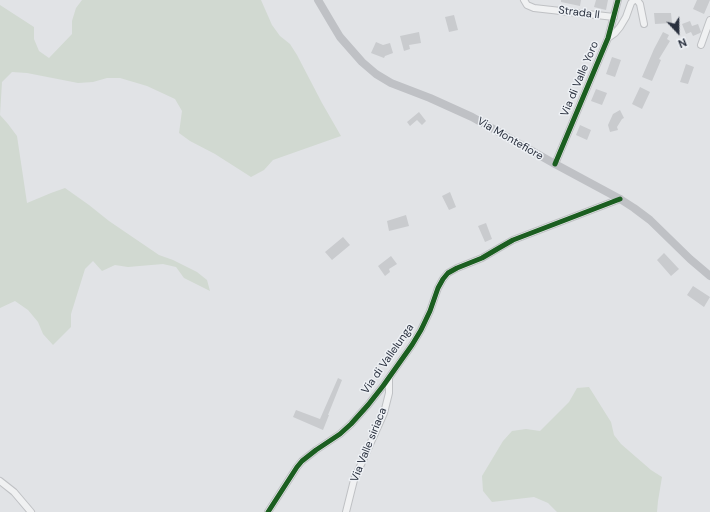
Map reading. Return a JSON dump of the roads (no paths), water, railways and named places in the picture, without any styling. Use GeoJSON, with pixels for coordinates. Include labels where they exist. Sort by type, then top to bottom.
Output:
{"type":"FeatureCollection","features":[{"type":"Feature","properties":{"kind":"main road","name":"Via Montefiore"},"geometry":{"type":"LineString","coordinates":[[318,0],[330,22],[343,40],[362,62],[376,74],[391,83],[430,98],[472,117],[620,199],[640,212],[710,276]]}},
{"type":"Feature","properties":{"kind":"street","name":"Strada II"},"geometry":{"type":"LineString","coordinates":[[524,0],[527,5],[534,8],[614,17]]}},
{"type":"Feature","properties":{"kind":"street","name":"Via di Valle Yoro"},"geometry":{"type":"LineString","coordinates":[[555,164],[608,38],[618,0]]}},
{"type":"Feature","properties":{"kind":"street"},"geometry":{"type":"LineString","coordinates":[[608,38],[617,32],[631,3],[634,0]]}},
{"type":"Feature","properties":{"kind":"street"},"geometry":{"type":"LineString","coordinates":[[637,0],[640,4],[644,24]]}},
{"type":"Feature","properties":{"kind":"street"},"geometry":{"type":"LineString","coordinates":[[701,45],[710,20]]}},
{"type":"Feature","properties":{"kind":"street","name":"Via di Vallelunga"},"geometry":{"type":"LineString","coordinates":[[268,512],[299,464],[312,452],[340,434],[352,424],[389,378],[421,330],[430,311],[438,288],[448,273],[482,258],[513,240],[620,199]]}},
{"type":"Feature","properties":{"kind":"street","name":"Via Valle siriaca"},"geometry":{"type":"LineString","coordinates":[[346,512],[354,480],[386,407],[389,393],[389,378]]}},
{"type":"Feature","properties":{"kind":"street"},"geometry":{"type":"LineString","coordinates":[[0,481],[14,492],[31,512]]}}]}
